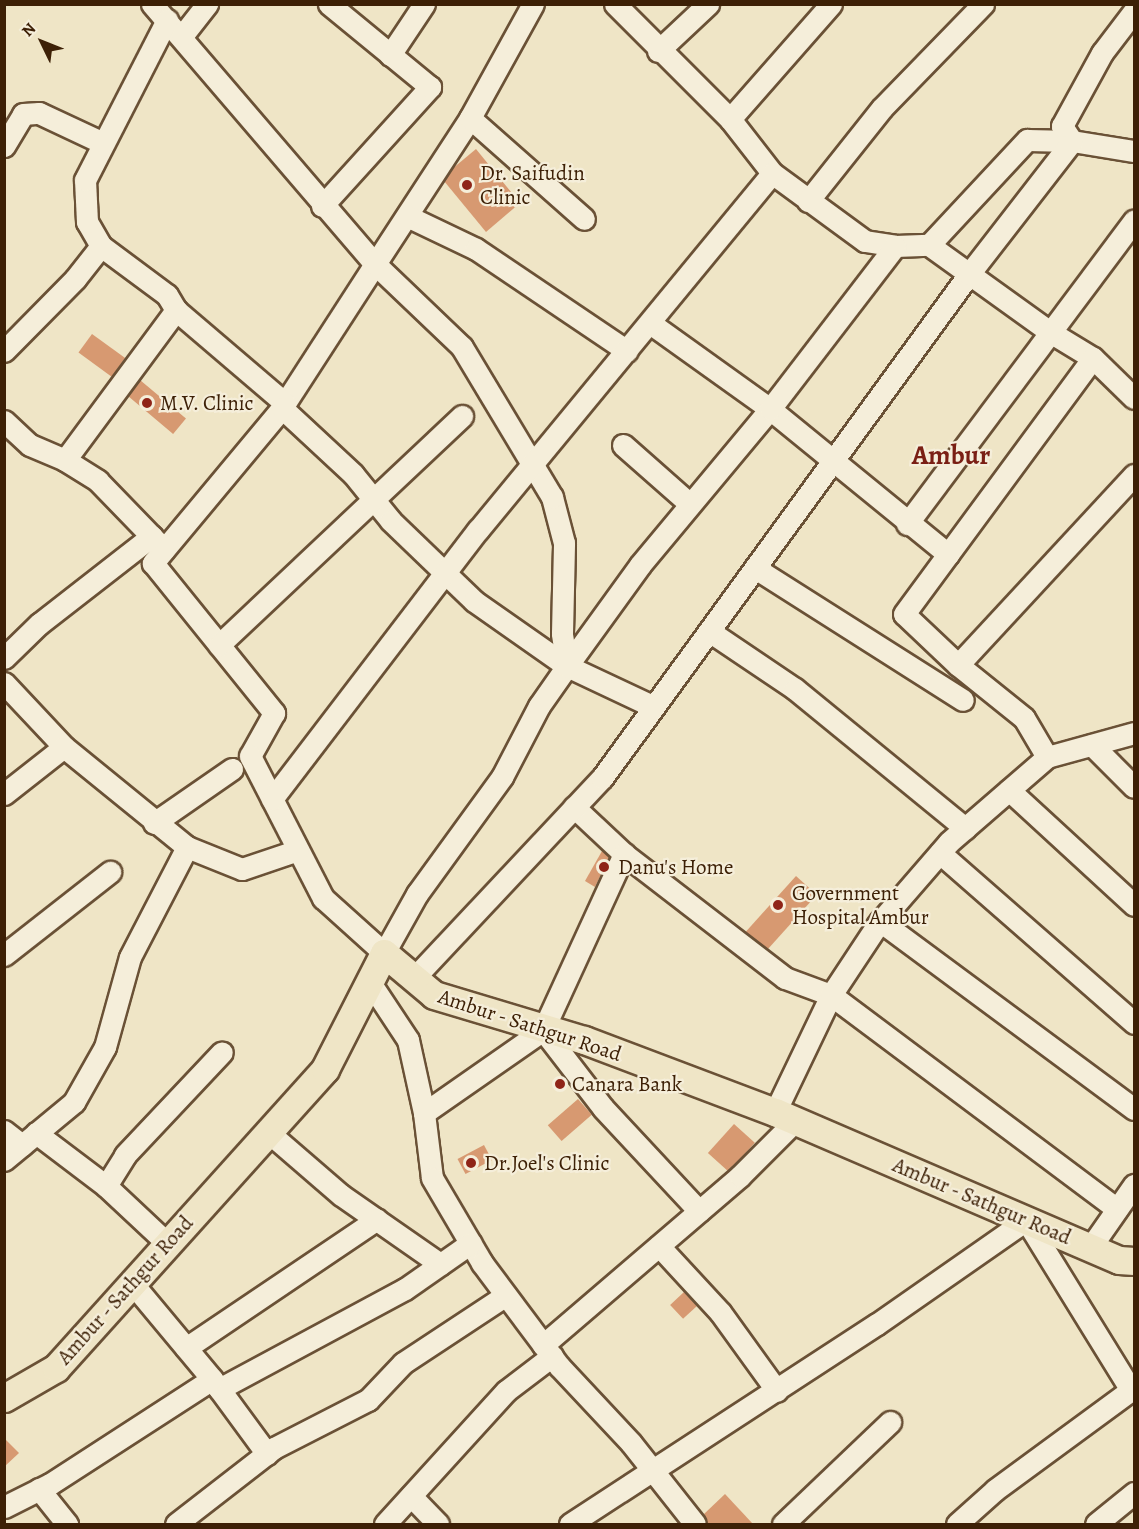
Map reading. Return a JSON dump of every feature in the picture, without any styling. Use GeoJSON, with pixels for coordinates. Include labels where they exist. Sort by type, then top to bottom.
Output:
{"type":"FeatureCollection","features":[{"type":"Feature","properties":{"kind":"main road","name":"Ambur - Sathgur Road"},"geometry":{"type":"LineString","coordinates":[[4,1398],[56,1368],[325,1069],[371,984],[384,953],[434,995],[543,1030],[584,1040],[785,1117],[1119,1260],[1134,1261]]}},
{"type":"Feature","properties":{"kind":"street"},"geometry":{"type":"LineString","coordinates":[[152,4],[182,36],[322,206],[375,264],[462,347],[534,462],[552,497],[564,543],[562,633],[567,666]]}},
{"type":"Feature","properties":{"kind":"street"},"geometry":{"type":"LineString","coordinates":[[182,36],[207,4]]}},
{"type":"Feature","properties":{"kind":"street"},"geometry":{"type":"LineString","coordinates":[[390,55],[424,4]]}},
{"type":"Feature","properties":{"kind":"street"},"geometry":{"type":"LineString","coordinates":[[4,658],[39,624],[158,542],[283,405],[470,118],[533,4]]}},
{"type":"Feature","properties":{"kind":"street"},"geometry":{"type":"LineString","coordinates":[[615,4],[658,51],[730,119],[772,173],[808,201],[865,241],[895,246],[929,245],[1050,332],[1093,358],[1134,398]]}},
{"type":"Feature","properties":{"kind":"street"},"geometry":{"type":"LineString","coordinates":[[658,51],[708,4]]}},
{"type":"Feature","properties":{"kind":"street"},"geometry":{"type":"LineString","coordinates":[[730,119],[831,4]]}},
{"type":"Feature","properties":{"kind":"street"},"geometry":{"type":"LineString","coordinates":[[808,201],[882,108],[983,4]]}},
{"type":"Feature","properties":{"kind":"street"},"geometry":{"type":"LineString","coordinates":[[322,206],[430,87],[390,55],[339,8]]}},
{"type":"Feature","properties":{"kind":"street"},"geometry":{"type":"LineString","coordinates":[[1072,141],[1062,126],[1102,53],[1134,11]]}},
{"type":"Feature","properties":{"kind":"street"},"geometry":{"type":"LineString","coordinates":[[166,20],[85,180],[87,222],[101,246],[166,295],[176,310],[283,405],[353,474],[375,501],[447,571],[474,601],[567,666],[654,707]]}},
{"type":"Feature","properties":{"kind":"street"},"geometry":{"type":"LineString","coordinates":[[4,146],[23,114],[39,113],[103,143]]}},
{"type":"Feature","properties":{"kind":"street"},"geometry":{"type":"LineString","coordinates":[[470,118],[584,219]]}},
{"type":"Feature","properties":{"kind":"street"},"geometry":{"type":"LineString","coordinates":[[929,245],[1027,140],[1072,141],[1134,151]]}},
{"type":"Feature","properties":{"kind":"street"},"geometry":{"type":"LineString","coordinates":[[414,978],[602,778],[969,274],[1072,141]]}},
{"type":"Feature","properties":{"kind":"street"},"geometry":{"type":"LineString","coordinates":[[272,799],[534,462],[772,173]]}},
{"type":"Feature","properties":{"kind":"street"},"geometry":{"type":"LineString","coordinates":[[407,216],[476,249],[627,351]]}},
{"type":"Feature","properties":{"kind":"street"},"geometry":{"type":"LineString","coordinates":[[907,524],[1134,221]]}},
{"type":"Feature","properties":{"kind":"street"},"geometry":{"type":"LineString","coordinates":[[4,351],[75,279],[101,246]]}},
{"type":"Feature","properties":{"kind":"street"},"geometry":{"type":"LineString","coordinates":[[158,542],[153,563],[274,713],[250,756],[323,898],[384,953],[417,894],[502,777],[539,706],[639,565],[770,409],[895,246]]}},
{"type":"Feature","properties":{"kind":"street"},"geometry":{"type":"LineString","coordinates":[[65,460],[176,310]]}},
{"type":"Feature","properties":{"kind":"street"},"geometry":{"type":"LineString","coordinates":[[650,323],[770,409],[907,524],[948,554]]}},
{"type":"Feature","properties":{"kind":"street"},"geometry":{"type":"LineString","coordinates":[[1047,757],[1024,718],[958,665],[904,614],[1093,358]]}},
{"type":"Feature","properties":{"kind":"street"},"geometry":{"type":"LineString","coordinates":[[219,645],[375,501],[462,416]]}},
{"type":"Feature","properties":{"kind":"street"},"geometry":{"type":"LineString","coordinates":[[4,421],[30,445],[65,460],[98,481],[158,542]]}},
{"type":"Feature","properties":{"kind":"street"},"geometry":{"type":"LineString","coordinates":[[622,445],[690,504]]}},
{"type":"Feature","properties":{"kind":"street"},"geometry":{"type":"LineString","coordinates":[[958,665],[1134,475]]}},
{"type":"Feature","properties":{"kind":"street"},"geometry":{"type":"LineString","coordinates":[[755,568],[963,700]]}},
{"type":"Feature","properties":{"kind":"street"},"geometry":{"type":"LineString","coordinates":[[709,631],[795,689],[965,828]]}},
{"type":"Feature","properties":{"kind":"street"},"geometry":{"type":"LineString","coordinates":[[4,683],[64,747],[154,823],[187,847],[242,869],[298,850]]}},
{"type":"Feature","properties":{"kind":"street"},"geometry":{"type":"LineString","coordinates":[[385,1524],[506,1391],[547,1350],[699,1211],[785,1117],[831,995],[880,921],[940,853],[965,828],[1047,757],[1134,733]]}},
{"type":"Feature","properties":{"kind":"street"},"geometry":{"type":"LineString","coordinates":[[1092,745],[1134,787]]}},
{"type":"Feature","properties":{"kind":"street"},"geometry":{"type":"LineString","coordinates":[[4,794],[64,747]]}},
{"type":"Feature","properties":{"kind":"street"},"geometry":{"type":"LineString","coordinates":[[154,823],[232,769]]}},
{"type":"Feature","properties":{"kind":"street"},"geometry":{"type":"LineString","coordinates":[[1009,790],[1134,905]]}},
{"type":"Feature","properties":{"kind":"street"},"geometry":{"type":"LineString","coordinates":[[574,807],[624,854],[785,978],[831,995],[1117,1209]]}},
{"type":"Feature","properties":{"kind":"street"},"geometry":{"type":"LineString","coordinates":[[4,1160],[74,1102],[105,1047],[130,957],[187,847]]}},
{"type":"Feature","properties":{"kind":"street"},"geometry":{"type":"LineString","coordinates":[[940,853],[1134,1023]]}},
{"type":"Feature","properties":{"kind":"street"},"geometry":{"type":"LineString","coordinates":[[424,1113],[543,1030],[624,854]]}},
{"type":"Feature","properties":{"kind":"street"},"geometry":{"type":"LineString","coordinates":[[4,955],[110,872]]}},
{"type":"Feature","properties":{"kind":"street"},"geometry":{"type":"LineString","coordinates":[[880,921],[1134,1109]]}},
{"type":"Feature","properties":{"kind":"street"},"geometry":{"type":"LineString","coordinates":[[371,984],[408,1040],[424,1113],[432,1178],[471,1243],[547,1350],[654,1472],[695,1524]]}},
{"type":"Feature","properties":{"kind":"street"},"geometry":{"type":"LineString","coordinates":[[543,1030],[603,1108],[699,1211]]}},
{"type":"Feature","properties":{"kind":"street"},"geometry":{"type":"LineString","coordinates":[[106,1186],[125,1155],[222,1052]]}},
{"type":"Feature","properties":{"kind":"street"},"geometry":{"type":"LineString","coordinates":[[4,1131],[29,1139],[106,1186],[168,1244]]}},
{"type":"Feature","properties":{"kind":"street"},"geometry":{"type":"LineString","coordinates":[[268,1132],[341,1195],[441,1264]]}},
{"type":"Feature","properties":{"kind":"street"},"geometry":{"type":"LineString","coordinates":[[1090,1248],[1134,1185]]}},
{"type":"Feature","properties":{"kind":"street"},"geometry":{"type":"LineString","coordinates":[[186,1348],[377,1219]]}},
{"type":"Feature","properties":{"kind":"street"},"geometry":{"type":"LineString","coordinates":[[570,1524],[777,1391],[1026,1220],[1133,1394],[995,1490],[957,1524]]}},
{"type":"Feature","properties":{"kind":"street"},"geometry":{"type":"LineString","coordinates":[[4,1506],[39,1489],[215,1384],[405,1289],[471,1243]]}},
{"type":"Feature","properties":{"kind":"street"},"geometry":{"type":"LineString","coordinates":[[659,1246],[720,1312],[777,1391]]}},
{"type":"Feature","properties":{"kind":"street"},"geometry":{"type":"LineString","coordinates":[[132,1283],[215,1384],[267,1454]]}},
{"type":"Feature","properties":{"kind":"street"},"geometry":{"type":"LineString","coordinates":[[176,1524],[267,1454],[313,1425],[336,1419],[368,1400],[403,1363],[506,1295]]}},
{"type":"Feature","properties":{"kind":"street"},"geometry":{"type":"LineString","coordinates":[[783,1524],[890,1422]]}},
{"type":"Feature","properties":{"kind":"street"},"geometry":{"type":"LineString","coordinates":[[39,1489],[67,1524]]}},
{"type":"Feature","properties":{"kind":"street"},"geometry":{"type":"LineString","coordinates":[[1096,1524],[1134,1493]]}},
{"type":"Feature","properties":{"kind":"street"},"geometry":{"type":"LineString","coordinates":[[411,1496],[438,1524]]}},
{"type":"Feature","properties":{"kind":"building"},"geometry":{"type":"Polygon","coordinates":[[[476,149],[520,203],[486,232],[444,181],[452,169],[476,149]]]}},
{"type":"Feature","properties":{"kind":"building"},"geometry":{"type":"Polygon","coordinates":[[[92,334],[125,358],[112,377],[78,353],[92,334]]]}},
{"type":"Feature","properties":{"kind":"building"},"geometry":{"type":"Polygon","coordinates":[[[140,380],[186,419],[173,434],[127,395],[140,380]]]}},
{"type":"Feature","properties":{"kind":"building"},"geometry":{"type":"Polygon","coordinates":[[[602,851],[609,857],[595,887],[585,881],[602,851]]]}},
{"type":"Feature","properties":{"kind":"building"},"geometry":{"type":"Polygon","coordinates":[[[796,876],[817,895],[766,951],[745,932],[796,876]]]}},
{"type":"Feature","properties":{"kind":"building"},"geometry":{"type":"Polygon","coordinates":[[[578,1099],[592,1115],[562,1141],[548,1125],[578,1099]]]}},
{"type":"Feature","properties":{"kind":"building"},"geometry":{"type":"Polygon","coordinates":[[[734,1124],[755,1143],[729,1172],[708,1153],[734,1124]]]}},
{"type":"Feature","properties":{"kind":"building"},"geometry":{"type":"Polygon","coordinates":[[[484,1145],[492,1160],[465,1174],[458,1159],[484,1145]]]}},
{"type":"Feature","properties":{"kind":"building"},"geometry":{"type":"Polygon","coordinates":[[[684,1292],[697,1306],[683,1319],[670,1305],[684,1292]]]}},
{"type":"Feature","properties":{"kind":"building"},"geometry":{"type":"Polygon","coordinates":[[[4,1438],[19,1453],[4,1467],[4,1438]]]}},
{"type":"Feature","properties":{"kind":"building"},"geometry":{"type":"Polygon","coordinates":[[[725,1494],[753,1524],[707,1524],[704,1514],[725,1494]]]}},
{"type":"Feature","properties":{"kind":"place","name":"Dr. Saifudin Clinic"},"geometry":{"type":"Point","coordinates":[467,185]}},
{"type":"Feature","properties":{"kind":"place","name":"M.V. Clinic"},"geometry":{"type":"Point","coordinates":[147,403]}},
{"type":"Feature","properties":{"kind":"place","name":"Danu's Home"},"geometry":{"type":"Point","coordinates":[604,867]}},
{"type":"Feature","properties":{"kind":"place","name":"Government Hospital Ambur"},"geometry":{"type":"Point","coordinates":[778,905]}},
{"type":"Feature","properties":{"kind":"place","name":"Canara Bank"},"geometry":{"type":"Point","coordinates":[560,1084]}},
{"type":"Feature","properties":{"kind":"place","name":"Dr.Joel's Clinic"},"geometry":{"type":"Point","coordinates":[471,1163]}},
{"type":"Feature","properties":{"kind":"district","name":"Ambur"},"geometry":{"type":"Point","coordinates":[951,456]}}]}
